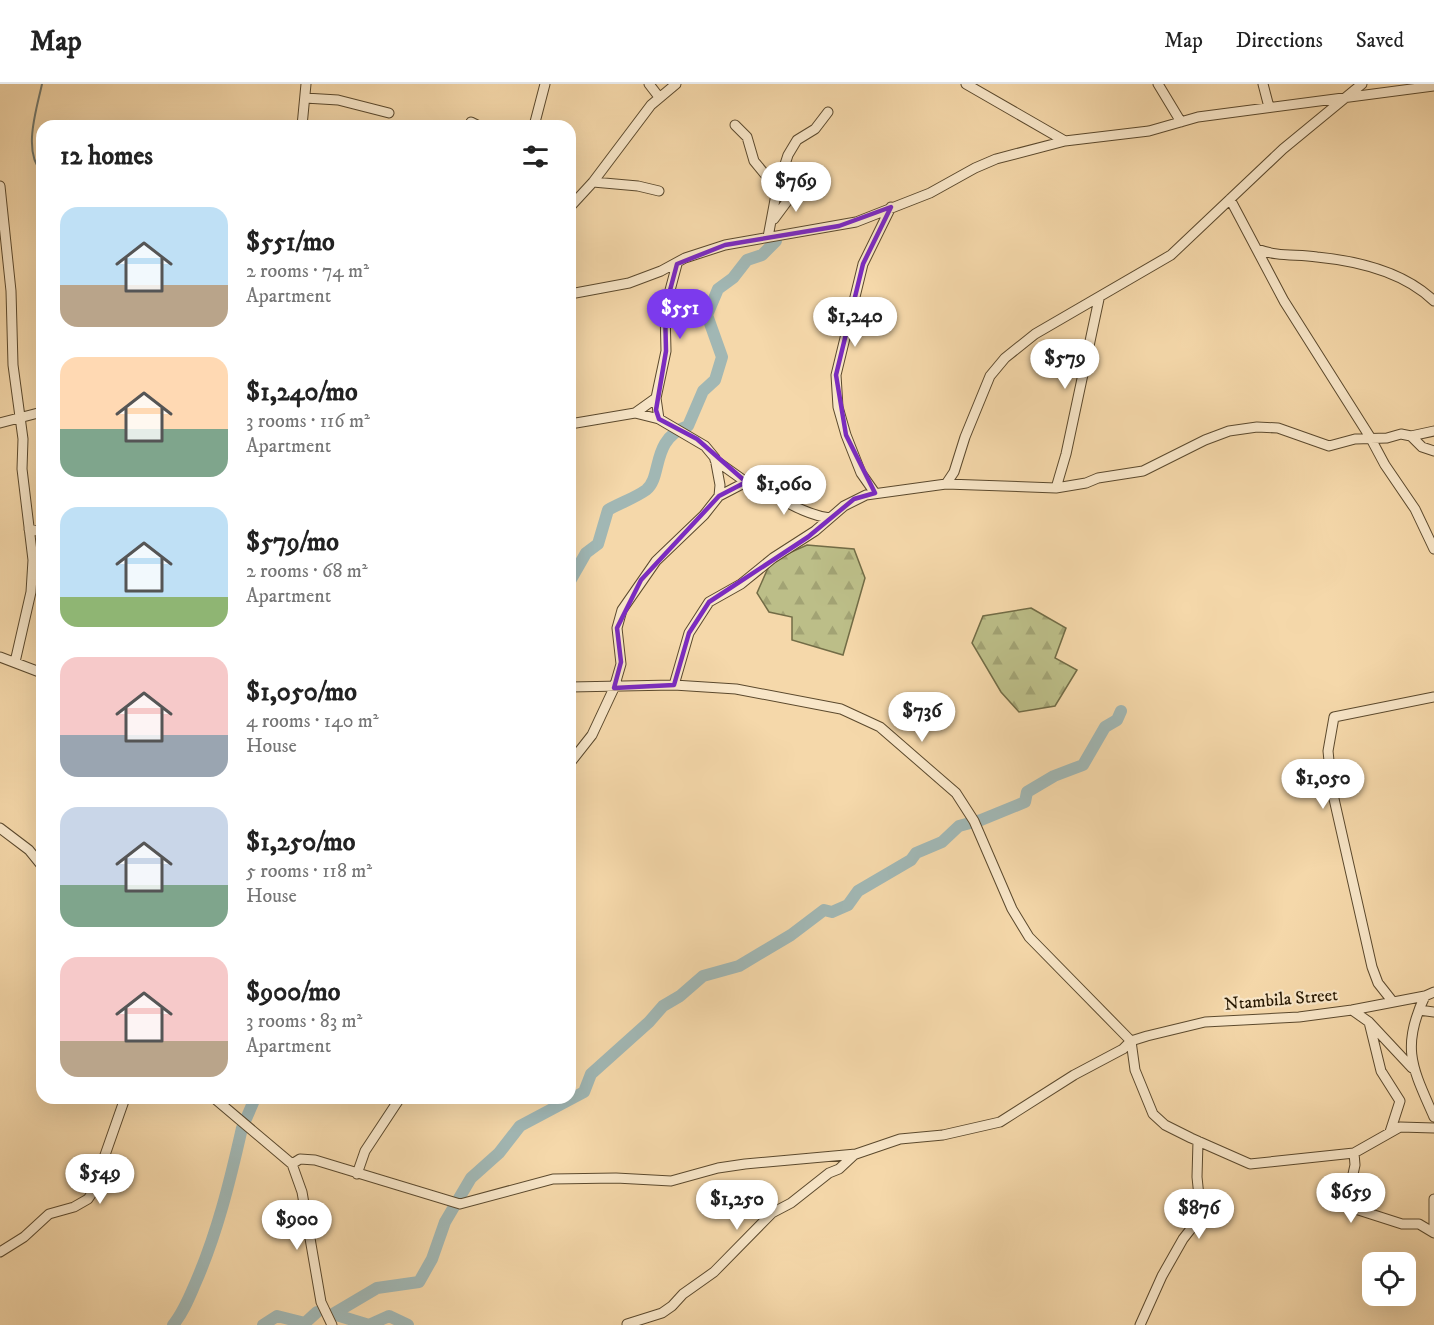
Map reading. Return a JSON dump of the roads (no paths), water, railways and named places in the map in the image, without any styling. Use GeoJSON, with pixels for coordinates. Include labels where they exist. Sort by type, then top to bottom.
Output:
{"type":"FeatureCollection","features":[{"type":"Feature","properties":{"kind":"street"},"geometry":{"type":"LineString","coordinates":[[303,120],[306,84]]}},
{"type":"Feature","properties":{"kind":"street"},"geometry":{"type":"LineString","coordinates":[[536,120],[545,84]]}},
{"type":"Feature","properties":{"kind":"street"},"geometry":{"type":"LineString","coordinates":[[649,84],[659,97]]}},
{"type":"Feature","properties":{"kind":"street"},"geometry":{"type":"LineString","coordinates":[[576,201],[594,182],[633,126],[659,97],[676,84]]}},
{"type":"Feature","properties":{"kind":"street"},"geometry":{"type":"LineString","coordinates":[[966,84],[1065,141]]}},
{"type":"Feature","properties":{"kind":"street"},"geometry":{"type":"LineString","coordinates":[[1158,84],[1181,122]]}},
{"type":"Feature","properties":{"kind":"street"},"geometry":{"type":"LineString","coordinates":[[1263,84],[1269,107]]}},
{"type":"Feature","properties":{"kind":"street"},"geometry":{"type":"LineString","coordinates":[[946,484],[954,472],[985,387],[996,367],[1023,341],[1099,299],[1171,255],[1283,149],[1362,84]]}},
{"type":"Feature","properties":{"kind":"street"},"geometry":{"type":"LineString","coordinates":[[576,293],[629,283],[703,251],[768,237],[839,226],[930,193],[996,159],[1065,141],[1149,131],[1181,122],[1269,107],[1434,86]]}},
{"type":"Feature","properties":{"kind":"street"},"geometry":{"type":"LineString","coordinates":[[305,98],[338,100],[389,113]]}},
{"type":"Feature","properties":{"kind":"street"},"geometry":{"type":"LineString","coordinates":[[768,237],[777,189],[788,155],[797,140],[815,129],[828,112]]}},
{"type":"Feature","properties":{"kind":"street"},"geometry":{"type":"LineString","coordinates":[[735,124],[747,137],[754,161],[777,189]]}},
{"type":"Feature","properties":{"kind":"street"},"geometry":{"type":"LineString","coordinates":[[594,182],[638,186],[659,191]]}},
{"type":"Feature","properties":{"kind":"street"},"geometry":{"type":"LineString","coordinates":[[0,186],[11,291],[13,365],[20,418],[33,574],[15,662]]}},
{"type":"Feature","properties":{"kind":"street"},"geometry":{"type":"LineString","coordinates":[[772,221],[797,188]]}},
{"type":"Feature","properties":{"kind":"street"},"geometry":{"type":"LineString","coordinates":[[1230,199],[1284,301],[1370,437],[1384,465],[1415,509],[1434,549]]}},
{"type":"Feature","properties":{"kind":"street"},"geometry":{"type":"LineString","coordinates":[[875,493],[861,473],[846,435],[838,407],[836,375],[863,264],[891,207]]}},
{"type":"Feature","properties":{"kind":"street"},"geometry":{"type":"LineString","coordinates":[[1257,249],[1273,255],[1317,256],[1383,270],[1413,283],[1434,301]]}},
{"type":"Feature","properties":{"kind":"street"},"geometry":{"type":"LineString","coordinates":[[659,419],[656,398],[666,351],[665,309],[677,264]]}},
{"type":"Feature","properties":{"kind":"street"},"geometry":{"type":"LineString","coordinates":[[1056,488],[1066,454],[1099,299]]}},
{"type":"Feature","properties":{"kind":"street"},"geometry":{"type":"LineString","coordinates":[[635,413],[656,398]]}},
{"type":"Feature","properties":{"kind":"street"},"geometry":{"type":"LineString","coordinates":[[576,423],[635,413],[659,419],[697,439],[716,460],[746,482],[773,494],[807,514],[830,518]]}},
{"type":"Feature","properties":{"kind":"street"},"geometry":{"type":"LineString","coordinates":[[0,423],[36,414]]}},
{"type":"Feature","properties":{"kind":"street"},"geometry":{"type":"LineString","coordinates":[[674,685],[689,633],[709,602],[741,584],[773,558],[808,537],[854,499],[875,493],[946,484],[1056,488],[1143,471],[1205,440],[1243,429],[1278,428],[1329,446],[1370,437],[1387,438],[1401,434],[1411,436],[1434,431]]}},
{"type":"Feature","properties":{"kind":"street"},"geometry":{"type":"LineString","coordinates":[[1411,436],[1422,447],[1434,451]]}},
{"type":"Feature","properties":{"kind":"street"},"geometry":{"type":"LineString","coordinates":[[716,460],[720,485],[719,496]]}},
{"type":"Feature","properties":{"kind":"street"},"geometry":{"type":"LineString","coordinates":[[576,755],[592,735],[614,688],[621,664],[617,628],[622,610],[656,561],[704,515],[719,496],[746,482]]}},
{"type":"Feature","properties":{"kind":"street"},"geometry":{"type":"LineString","coordinates":[[28,529],[36,531]]}},
{"type":"Feature","properties":{"kind":"street"},"geometry":{"type":"LineString","coordinates":[[0,657],[36,671]]}},
{"type":"Feature","properties":{"kind":"street"},"geometry":{"type":"LineString","coordinates":[[576,687],[674,685],[736,688],[827,706],[867,719],[886,732],[956,793],[974,821],[1012,909],[1029,937],[1131,1041],[1135,1070],[1152,1114],[1165,1125],[1250,1164],[1354,1153],[1390,1132],[1406,1126],[1434,1128]]}},
{"type":"Feature","properties":{"kind":"street"},"geometry":{"type":"LineString","coordinates":[[1393,1002],[1378,983],[1360,924],[1358,896],[1332,790],[1328,752],[1334,717],[1434,697]]}},
{"type":"Feature","properties":{"kind":"street"},"geometry":{"type":"LineString","coordinates":[[0,828],[36,859]]}},
{"type":"Feature","properties":{"kind":"street"},"geometry":{"type":"LineString","coordinates":[[1430,994],[1419,1010],[1410,1052],[1413,1070],[1434,1117]]}},
{"type":"Feature","properties":{"kind":"street","name":"Ntambila Street"},"geometry":{"type":"LineString","coordinates":[[1131,1041],[1205,1022],[1299,1017],[1352,1010],[1430,994]]}},
{"type":"Feature","properties":{"kind":"street"},"geometry":{"type":"LineString","coordinates":[[1352,1010],[1369,1022],[1413,1070]]}},
{"type":"Feature","properties":{"kind":"street"},"geometry":{"type":"LineString","coordinates":[[1419,1010],[1434,1012]]}},
{"type":"Feature","properties":{"kind":"street"},"geometry":{"type":"LineString","coordinates":[[1369,1022],[1381,1071],[1400,1101],[1390,1132]]}},
{"type":"Feature","properties":{"kind":"street"},"geometry":{"type":"LineString","coordinates":[[627,1324],[662,1313],[683,1294],[714,1272],[772,1213],[791,1203],[856,1154],[900,1139],[963,1131],[1000,1122],[1074,1075],[1113,1056],[1131,1041]]}},
{"type":"Feature","properties":{"kind":"street"},"geometry":{"type":"LineString","coordinates":[[0,1252],[24,1237],[49,1214],[75,1207],[88,1199],[99,1184],[105,1155],[123,1104]]}},
{"type":"Feature","properties":{"kind":"street"},"geometry":{"type":"LineString","coordinates":[[221,1104],[292,1164],[302,1192],[321,1302],[332,1325]]}},
{"type":"Feature","properties":{"kind":"street"},"geometry":{"type":"LineString","coordinates":[[357,1174],[365,1151],[396,1104]]}},
{"type":"Feature","properties":{"kind":"street"},"geometry":{"type":"LineString","coordinates":[[1140,1325],[1162,1276],[1183,1239],[1201,1216],[1197,1177],[1198,1141]]}},
{"type":"Feature","properties":{"kind":"street"},"geometry":{"type":"LineString","coordinates":[[1354,1153],[1347,1206],[1402,1224],[1419,1224],[1434,1233]]}},
{"type":"Feature","properties":{"kind":"street"},"geometry":{"type":"LineString","coordinates":[[292,1164],[300,1160],[315,1160],[460,1204],[553,1179],[616,1178],[671,1181],[745,1164],[856,1154]]}},
{"type":"Feature","properties":{"kind":"street"},"geometry":{"type":"LineString","coordinates":[[1434,1199],[1434,1227]]}},
{"type":"Feature","properties":{"kind":"waterway"},"geometry":{"type":"LineString","coordinates":[[36,163],[32,142],[42,84]]}},
{"type":"Feature","properties":{"kind":"waterway"},"geometry":{"type":"LineString","coordinates":[[576,570],[586,553],[598,544],[608,510],[642,493],[651,484],[662,449],[676,432],[688,426],[703,391],[715,380],[722,357],[707,315],[718,289],[733,278],[747,260],[762,255],[776,241]]}},
{"type":"Feature","properties":{"kind":"waterway"},"geometry":{"type":"LineString","coordinates":[[576,1096],[584,1092],[591,1074],[649,1022],[663,1006],[680,996],[703,976],[739,966],[791,935],[824,910],[832,912],[848,905],[858,891],[911,860],[916,853],[942,842],[959,826],[981,820],[1025,802],[1027,792],[1054,776],[1083,765],[1105,727],[1117,720],[1121,711]]}},
{"type":"Feature","properties":{"kind":"waterway"},"geometry":{"type":"LineString","coordinates":[[246,1119],[252,1104]]}},
{"type":"Feature","properties":{"kind":"waterway"},"geometry":{"type":"LineString","coordinates":[[333,1314],[377,1288],[419,1282],[432,1259],[445,1222],[471,1178],[499,1153],[520,1126],[561,1104]]}},
{"type":"Feature","properties":{"kind":"waterway"},"geometry":{"type":"LineString","coordinates":[[173,1325],[188,1300],[210,1246],[228,1187],[242,1128]]}},
{"type":"Feature","properties":{"kind":"waterway"},"geometry":{"type":"LineString","coordinates":[[263,1325],[277,1316],[305,1323],[317,1312]]}},
{"type":"Feature","properties":{"kind":"waterway"},"geometry":{"type":"LineString","coordinates":[[333,1314],[369,1325],[389,1316],[408,1325]]}}]}
